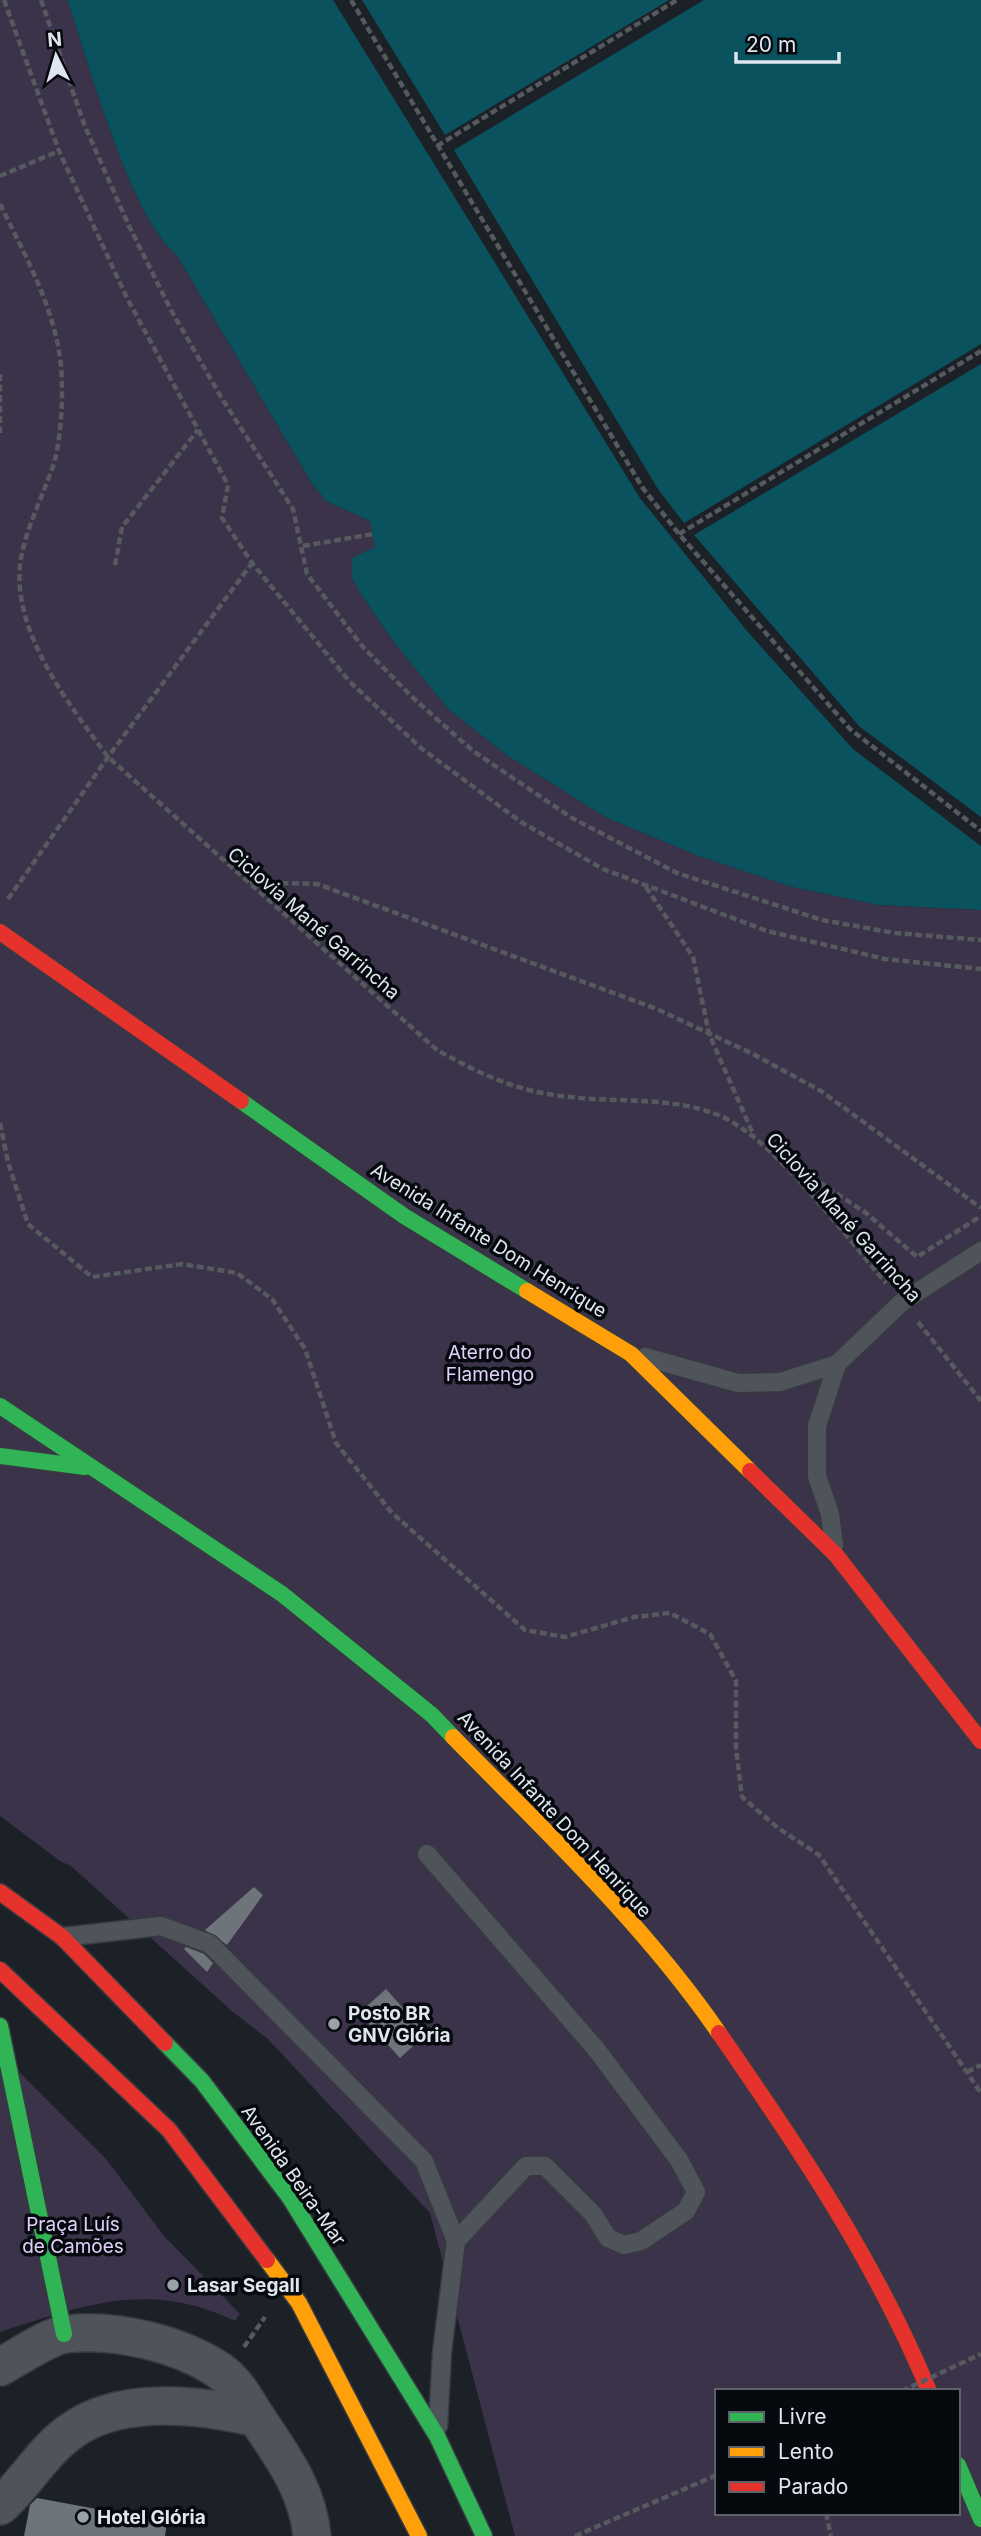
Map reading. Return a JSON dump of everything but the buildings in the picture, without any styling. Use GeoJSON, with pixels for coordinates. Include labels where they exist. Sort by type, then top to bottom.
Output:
{"type":"FeatureCollection","features":[{"type":"Feature","properties":{"kind":"main road","name":"Avenida Infante Dom Henrique"},"geometry":{"type":"LineString","coordinates":[[0,932],[404,1216],[631,1354],[836,1555],[981,1741]]}},
{"type":"Feature","properties":{"kind":"main road","name":"Avenida Infante Dom Henrique"},"geometry":{"type":"LineString","coordinates":[[0,1406],[282,1594],[432,1715],[576,1863],[693,1996],[801,2151],[902,2325],[928,2389]]}},
{"type":"Feature","properties":{"kind":"main road"},"geometry":{"type":"LineString","coordinates":[[0,1456],[97,1469]]}},
{"type":"Feature","properties":{"kind":"main road","name":"Avenida Beira-Mar"},"geometry":{"type":"LineString","coordinates":[[0,1892],[62,1937],[202,2081],[274,2176],[437,2436],[484,2536]]}},
{"type":"Feature","properties":{"kind":"main road"},"geometry":{"type":"LineString","coordinates":[[0,1970],[169,2130],[299,2303],[419,2536]]}},
{"type":"Feature","properties":{"kind":"main road"},"geometry":{"type":"LineString","coordinates":[[0,2026],[20,2111],[64,2333]]}},
{"type":"Feature","properties":{"kind":"main road"},"geometry":{"type":"LineString","coordinates":[[960,2470],[981,2519]]}},
{"type":"Feature","properties":{"kind":"street"},"geometry":{"type":"LineString","coordinates":[[0,2367],[64,2333],[107,2335],[177,2351],[220,2371],[236,2386],[291,2467],[311,2523],[312,2536]]}},
{"type":"Feature","properties":{"kind":"street"},"geometry":{"type":"LineString","coordinates":[[0,2506],[53,2447],[70,2432],[93,2418],[169,2406],[213,2408],[257,2418]]}},
{"type":"Feature","properties":{"kind":"lane"},"geometry":{"type":"LineString","coordinates":[[631,1354],[738,1383],[780,1382],[837,1364],[902,1302],[981,1251]]}},
{"type":"Feature","properties":{"kind":"lane"},"geometry":{"type":"LineString","coordinates":[[952,1268],[981,1267]]}},
{"type":"Feature","properties":{"kind":"lane"},"geometry":{"type":"LineString","coordinates":[[836,1555],[830,1514],[817,1476],[817,1426],[837,1364]]}},
{"type":"Feature","properties":{"kind":"lane"},"geometry":{"type":"LineString","coordinates":[[426,1854],[596,2049],[679,2160],[695,2192],[687,2211],[641,2241],[624,2245],[608,2238],[593,2214],[545,2166],[526,2166],[456,2241]]}},
{"type":"Feature","properties":{"kind":"lane"},"geometry":{"type":"LineString","coordinates":[[62,1937],[160,1926],[210,1944],[424,2161],[456,2241],[442,2351],[437,2436]]}},
{"type":"Feature","properties":{"kind":"path"},"geometry":{"type":"LineString","coordinates":[[4,0],[59,151],[127,298],[228,485],[222,518],[253,563],[350,682],[421,748],[521,822],[603,869],[767,931],[885,959],[981,970]]}},
{"type":"Feature","properties":{"kind":"path"},"geometry":{"type":"LineString","coordinates":[[41,0],[84,124],[129,226],[171,310],[221,397],[293,509],[307,574],[362,646],[411,697],[473,751],[572,818],[677,873],[822,920],[895,933],[981,940]]}},
{"type":"Feature","properties":{"kind":"path"},"geometry":{"type":"LineString","coordinates":[[351,0],[642,487],[679,534],[850,729],[981,831]]}},
{"type":"Feature","properties":{"kind":"path"},"geometry":{"type":"LineString","coordinates":[[437,146],[677,0]]}},
{"type":"Feature","properties":{"kind":"path"},"geometry":{"type":"LineString","coordinates":[[0,176],[59,151]]}},
{"type":"Feature","properties":{"kind":"path","name":"Ciclovia Mané Garrincha"},"geometry":{"type":"LineString","coordinates":[[0,204],[41,287],[60,356],[61,395],[55,459],[21,554],[20,587],[40,656],[70,706],[108,758],[436,1050],[487,1078],[530,1091],[572,1098],[655,1101],[688,1106],[719,1116],[755,1137],[799,1183],[902,1302],[981,1401]]}},
{"type":"Feature","properties":{"kind":"path"},"geometry":{"type":"LineString","coordinates":[[679,534],[981,351]]}},
{"type":"Feature","properties":{"kind":"path"},"geometry":{"type":"LineString","coordinates":[[0,374],[0,433]]}},
{"type":"Feature","properties":{"kind":"path"},"geometry":{"type":"LineString","coordinates":[[115,565],[122,527],[198,430]]}},
{"type":"Feature","properties":{"kind":"path"},"geometry":{"type":"LineString","coordinates":[[303,546],[373,534]]}},
{"type":"Feature","properties":{"kind":"path"},"geometry":{"type":"LineString","coordinates":[[0,910],[108,758],[253,563]]}},
{"type":"Feature","properties":{"kind":"path"},"geometry":{"type":"LineString","coordinates":[[248,882],[317,884],[657,1009],[821,1091],[981,1208]]}},
{"type":"Feature","properties":{"kind":"path"},"geometry":{"type":"LineString","coordinates":[[646,887],[693,957],[709,1034],[755,1137]]}},
{"type":"Feature","properties":{"kind":"path"},"geometry":{"type":"LineString","coordinates":[[0,1123],[8,1162],[28,1224],[92,1277],[182,1264],[237,1273],[272,1299],[305,1349],[336,1443],[392,1513],[525,1630],[565,1637],[634,1617],[670,1613],[710,1634],[736,1681],[736,1749],[742,1797],[778,1828],[819,1855],[981,2093]]}},
{"type":"Feature","properties":{"kind":"path"},"geometry":{"type":"LineString","coordinates":[[799,1183],[816,1180],[866,1213],[917,1257],[981,1216]]}},
{"type":"Feature","properties":{"kind":"path"},"geometry":{"type":"LineString","coordinates":[[967,2072],[981,2065]]}},
{"type":"Feature","properties":{"kind":"path"},"geometry":{"type":"LineString","coordinates":[[244,2348],[265,2317]]}},
{"type":"Feature","properties":{"kind":"path"},"geometry":{"type":"LineString","coordinates":[[906,2389],[981,2354]]}},
{"type":"Feature","properties":{"kind":"path"},"geometry":{"type":"LineString","coordinates":[[575,2536],[715,2476]]}},
{"type":"Feature","properties":{"kind":"path"},"geometry":{"type":"LineString","coordinates":[[826,2515],[831,2536]]}},
{"type":"Feature","properties":{"kind":"green space","name":"Aterro do Flamengo"},"geometry":{"type":"Polygon","coordinates":[[[0,0],[67,0],[112,136],[143,207],[159,235],[176,254],[311,482],[326,501],[370,521],[376,547],[360,593],[393,641],[448,709],[508,756],[607,818],[696,855],[792,887],[879,905],[981,910],[981,2536],[515,2536],[430,2213],[268,2039],[233,2012],[71,1866],[60,1861],[0,1816],[0,0]]]}},
{"type":"Feature","properties":{"kind":"green space","name":"Praça Luís de Camões"},"geometry":{"type":"Polygon","coordinates":[[[0,2053],[106,2159],[164,2236],[240,2314],[235,2321],[204,2309],[145,2299],[89,2306],[0,2332],[0,2053]]]}},
{"type":"Feature","properties":{"kind":"water"},"geometry":{"type":"Polygon","coordinates":[[[67,0],[981,0],[981,910],[879,905],[792,887],[696,855],[607,818],[508,756],[448,709],[393,641],[352,578],[352,558],[375,547],[370,521],[326,501],[311,482],[176,254],[159,235],[143,207],[112,136],[67,0]]]}},
{"type":"Feature","properties":{"kind":"pier"},"geometry":{"type":"Polygon","coordinates":[[[333,0],[362,0],[445,135],[669,0],[704,0],[454,150],[658,489],[684,523],[981,344],[981,364],[694,535],[860,727],[981,817],[981,846],[853,749],[747,631],[640,498],[333,0]]]}},
{"type":"Feature","properties":{"kind":"traffic: fast"},"geometry":{"type":"LineString","coordinates":[[241,1101],[404,1216],[527,1291]]}},
{"type":"Feature","properties":{"kind":"traffic: fast"},"geometry":{"type":"LineString","coordinates":[[0,1406],[282,1594],[432,1715],[453,1737]]}},
{"type":"Feature","properties":{"kind":"traffic: fast"},"geometry":{"type":"LineString","coordinates":[[0,1456],[85,1467]]}},
{"type":"Feature","properties":{"kind":"traffic: fast"},"geometry":{"type":"LineString","coordinates":[[0,2026],[64,2334]]}},
{"type":"Feature","properties":{"kind":"traffic: fast"},"geometry":{"type":"LineString","coordinates":[[165,2043],[202,2081],[290,2198],[437,2436],[484,2536]]}},
{"type":"Feature","properties":{"kind":"traffic: fast"},"geometry":{"type":"LineString","coordinates":[[960,2470],[981,2519]]}},
{"type":"Feature","properties":{"kind":"traffic: slow"},"geometry":{"type":"LineString","coordinates":[[527,1291],[631,1354],[750,1471]]}},
{"type":"Feature","properties":{"kind":"traffic: slow"},"geometry":{"type":"LineString","coordinates":[[453,1737],[626,1916],[659,1954],[719,2033]]}},
{"type":"Feature","properties":{"kind":"traffic: slow"},"geometry":{"type":"LineString","coordinates":[[267,2260],[299,2303],[419,2536]]}},
{"type":"Feature","properties":{"kind":"traffic: jam"},"geometry":{"type":"LineString","coordinates":[[0,932],[241,1101]]}},
{"type":"Feature","properties":{"kind":"traffic: jam"},"geometry":{"type":"LineString","coordinates":[[750,1471],[836,1555],[981,1741]]}},
{"type":"Feature","properties":{"kind":"traffic: jam"},"geometry":{"type":"LineString","coordinates":[[0,1892],[62,1937],[165,2043]]}},
{"type":"Feature","properties":{"kind":"traffic: jam"},"geometry":{"type":"LineString","coordinates":[[0,1970],[169,2130],[267,2260]]}},
{"type":"Feature","properties":{"kind":"traffic: jam"},"geometry":{"type":"LineString","coordinates":[[719,2033],[834,2206],[885,2297],[928,2389]]}},
{"type":"Feature","properties":{"kind":"place","name":"Posto BR GNV Glória"},"geometry":{"type":"Point","coordinates":[334,2024]}},
{"type":"Feature","properties":{"kind":"place","name":"Lasar Segall"},"geometry":{"type":"Point","coordinates":[173,2285]}},
{"type":"Feature","properties":{"kind":"place","name":"Hotel Glória"},"geometry":{"type":"Point","coordinates":[83,2517]}}]}
